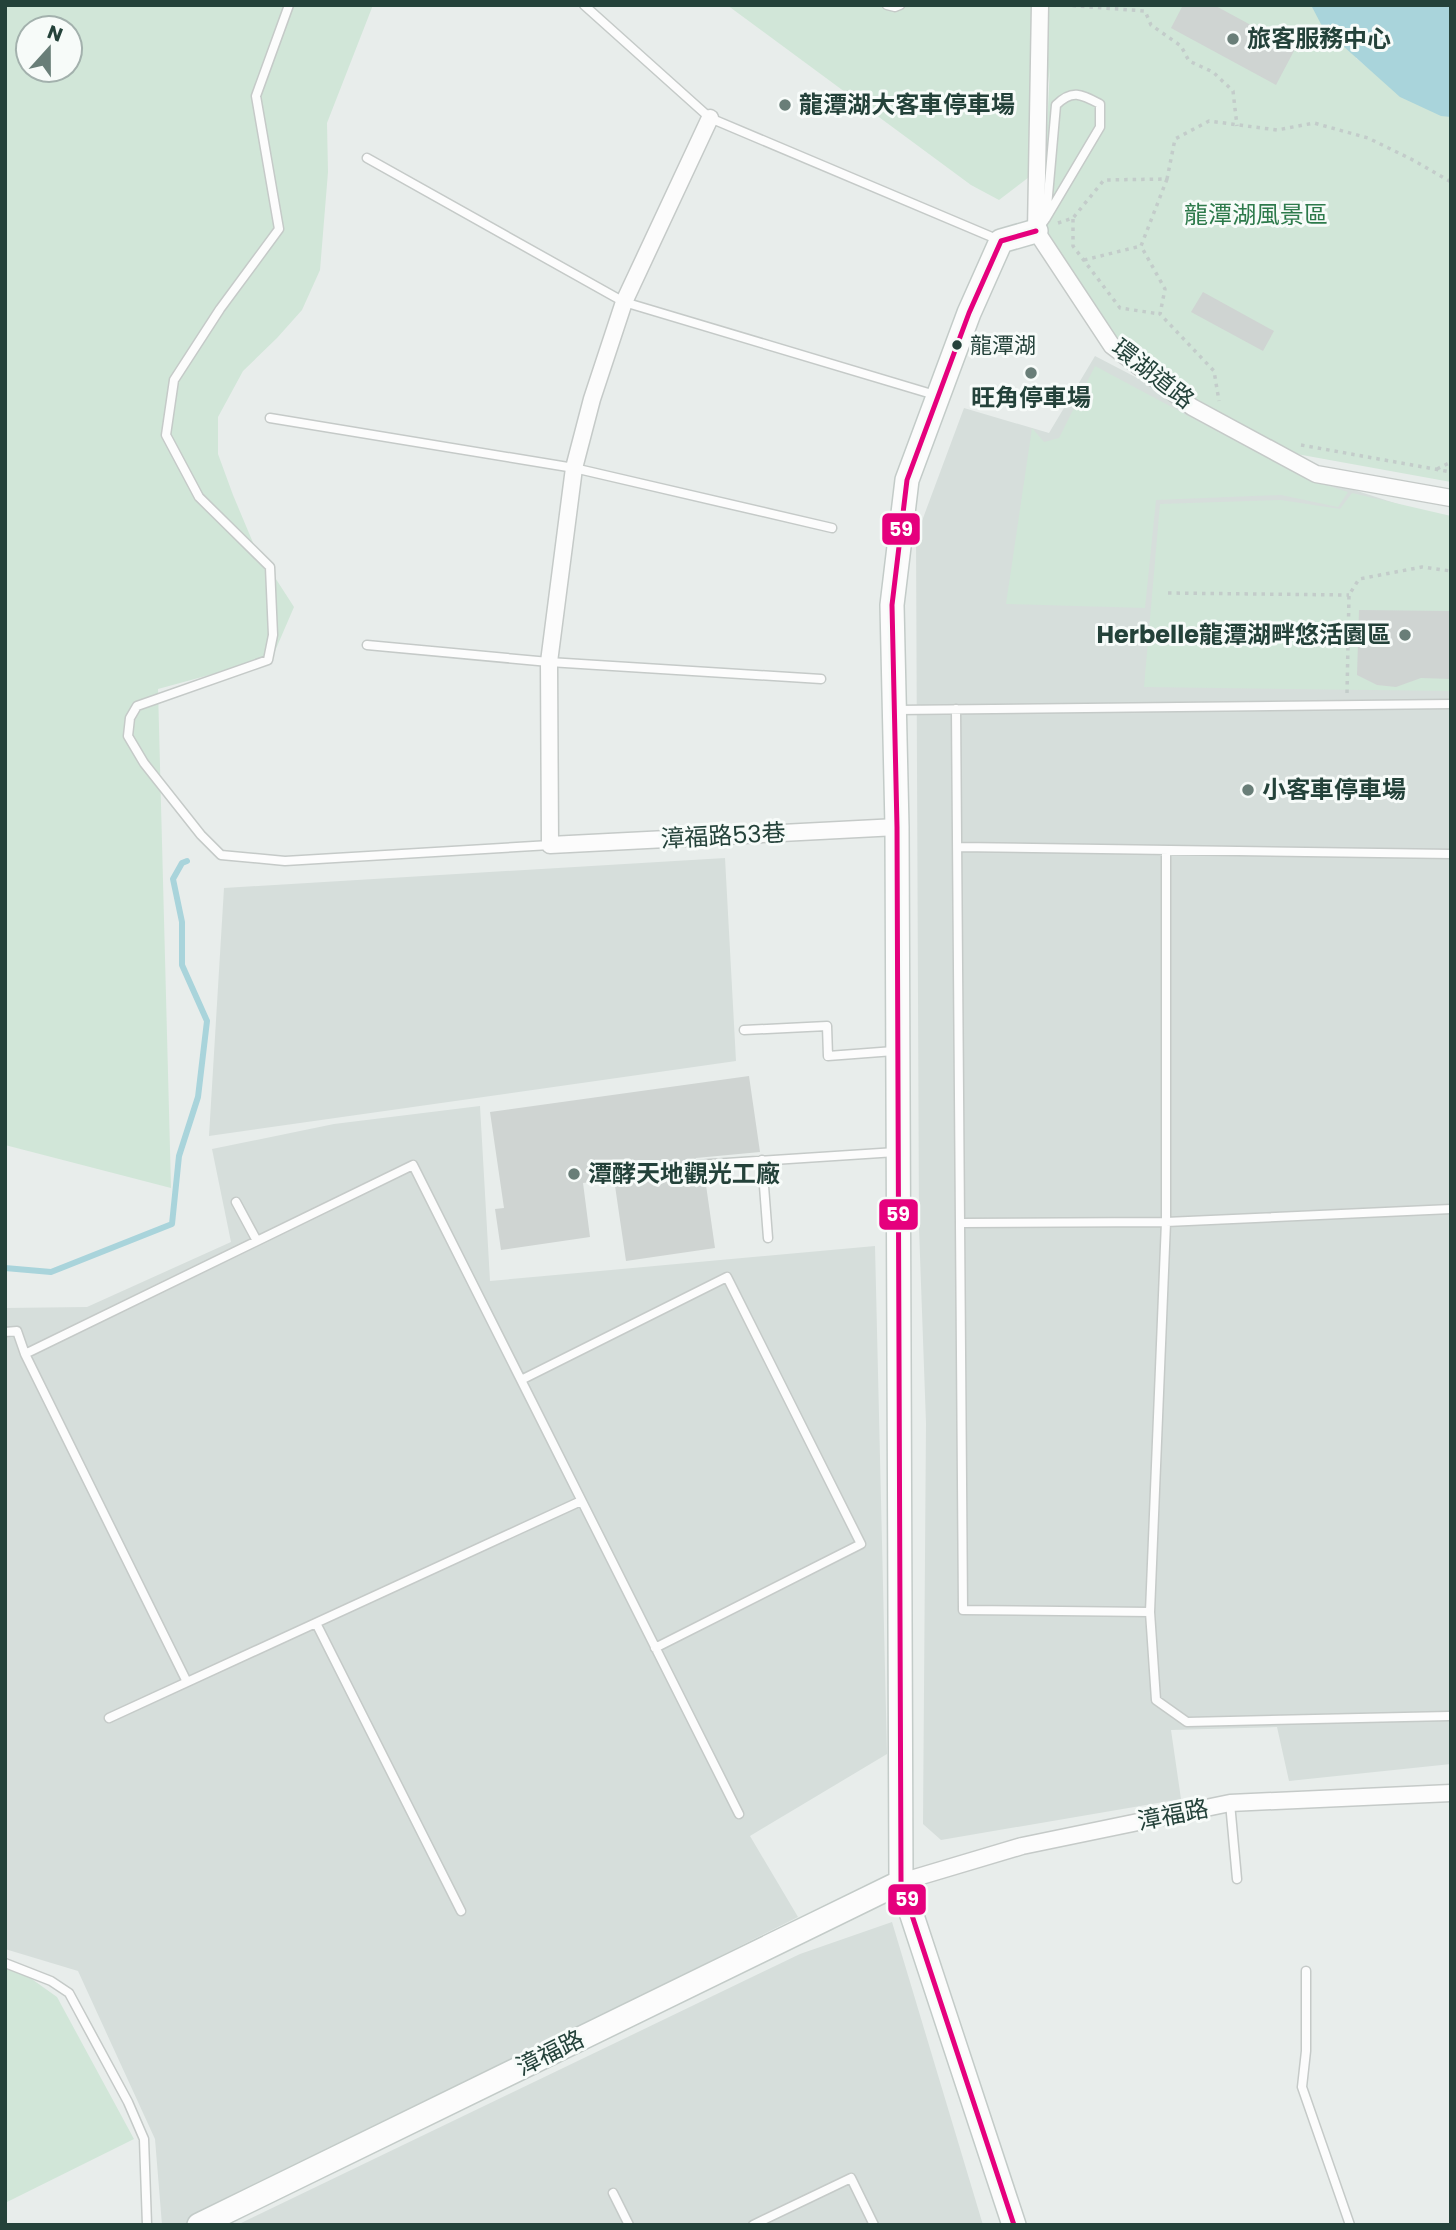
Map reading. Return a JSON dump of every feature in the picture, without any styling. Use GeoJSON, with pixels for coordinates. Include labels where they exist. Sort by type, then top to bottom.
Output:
{"type":"FeatureCollection","features":[{"type":"Feature","properties":{"kind":"street"},"geometry":{"type":"LineString","coordinates":[[1013,2225],[901,1882],[897,827],[892,605],[907,480],[969,313],[1001,241],[1041,224],[1040,5]]}},
{"type":"Feature","properties":{"kind":"street"},"geometry":{"type":"LineString","coordinates":[[550,845],[549,662],[575,468],[592,399],[624,302],[710,118]]}},
{"type":"Feature","properties":{"kind":"street","name":"環湖道路"},"geometry":{"type":"LineString","coordinates":[[1041,224],[1112,346],[1192,407],[1315,474],[1451,498]]}},
{"type":"Feature","properties":{"kind":"street","name":"漳福路53巷"},"geometry":{"type":"LineString","coordinates":[[550,845],[897,827]]}},
{"type":"Feature","properties":{"kind":"street","name":"漳福路"},"geometry":{"type":"LineString","coordinates":[[199,2225],[901,1882],[1022,1846],[1230,1803],[1451,1793]]}},
{"type":"Feature","properties":{"kind":"lane"},"geometry":{"type":"LineString","coordinates":[[289,5],[256,96],[279,229],[220,309],[174,380],[166,435],[199,497],[270,567],[273,635],[268,660],[137,706],[130,718],[128,736],[152,774],[201,835],[221,855],[285,861],[550,845]]}},
{"type":"Feature","properties":{"kind":"lane"},"geometry":{"type":"LineString","coordinates":[[584,5],[710,118],[1001,241]]}},
{"type":"Feature","properties":{"kind":"lane"},"geometry":{"type":"LineString","coordinates":[[887,5],[900,5]]}},
{"type":"Feature","properties":{"kind":"lane"},"geometry":{"type":"LineString","coordinates":[[1083,94],[1100,104],[1100,127],[1041,224],[1056,105],[1065,96],[1083,94]]}},
{"type":"Feature","properties":{"kind":"lane"},"geometry":{"type":"LineString","coordinates":[[367,158],[624,302],[938,396]]}},
{"type":"Feature","properties":{"kind":"lane"},"geometry":{"type":"LineString","coordinates":[[270,418],[575,468],[832,528]]}},
{"type":"Feature","properties":{"kind":"lane"},"geometry":{"type":"LineString","coordinates":[[367,645],[549,662],[821,678]]}},
{"type":"Feature","properties":{"kind":"lane"},"geometry":{"type":"LineString","coordinates":[[894,710],[1451,704]]}},
{"type":"Feature","properties":{"kind":"lane"},"geometry":{"type":"LineString","coordinates":[[956,709],[963,1610],[1150,1612]]}},
{"type":"Feature","properties":{"kind":"lane"},"geometry":{"type":"LineString","coordinates":[[957,847],[1451,854]]}},
{"type":"Feature","properties":{"kind":"lane"},"geometry":{"type":"LineString","coordinates":[[1166,850],[1167,1222],[1150,1612],[1156,1700],[1187,1722],[1449,1716]]}},
{"type":"Feature","properties":{"kind":"lane"},"geometry":{"type":"LineString","coordinates":[[744,1030],[827,1026],[828,1056],[897,1051]]}},
{"type":"Feature","properties":{"kind":"lane"},"geometry":{"type":"LineString","coordinates":[[696,1165],[898,1152]]}},
{"type":"Feature","properties":{"kind":"lane"},"geometry":{"type":"LineString","coordinates":[[762,1160],[768,1237]]}},
{"type":"Feature","properties":{"kind":"lane"},"geometry":{"type":"LineString","coordinates":[[25,1353],[413,1165],[739,1814]]}},
{"type":"Feature","properties":{"kind":"lane"},"geometry":{"type":"LineString","coordinates":[[236,1202],[257,1241]]}},
{"type":"Feature","properties":{"kind":"lane"},"geometry":{"type":"LineString","coordinates":[[960,1223],[1167,1222],[1451,1209]]}},
{"type":"Feature","properties":{"kind":"lane"},"geometry":{"type":"LineString","coordinates":[[521,1380],[727,1277],[746,1313],[861,1544],[655,1648]]}},
{"type":"Feature","properties":{"kind":"lane"},"geometry":{"type":"LineString","coordinates":[[5,1332],[17,1331],[25,1353],[187,1682]]}},
{"type":"Feature","properties":{"kind":"lane"},"geometry":{"type":"LineString","coordinates":[[109,1718],[581,1501]]}},
{"type":"Feature","properties":{"kind":"lane"},"geometry":{"type":"LineString","coordinates":[[316,1623],[461,1911]]}},
{"type":"Feature","properties":{"kind":"lane"},"geometry":{"type":"LineString","coordinates":[[1230,1803],[1237,1879]]}},
{"type":"Feature","properties":{"kind":"lane"},"geometry":{"type":"LineString","coordinates":[[5,1963],[51,1981],[69,1993],[128,2102],[144,2139],[147,2225]]}},
{"type":"Feature","properties":{"kind":"lane"},"geometry":{"type":"LineString","coordinates":[[1306,1970],[1306,2051],[1302,2087],[1350,2225]]}},
{"type":"Feature","properties":{"kind":"lane"},"geometry":{"type":"LineString","coordinates":[[753,2225],[851,2178],[874,2225]]}},
{"type":"Feature","properties":{"kind":"lane"},"geometry":{"type":"LineString","coordinates":[[613,2193],[629,2225]]}},
{"type":"Feature","properties":{"kind":"path"},"geometry":{"type":"LineString","coordinates":[[1064,5],[1145,11],[1151,25],[1181,46],[1189,61],[1213,72],[1233,91],[1237,125]]}},
{"type":"Feature","properties":{"kind":"path"},"geometry":{"type":"LineString","coordinates":[[1141,246],[1167,179],[1175,139],[1209,121],[1277,130],[1314,123],[1368,138],[1451,182]]}},
{"type":"Feature","properties":{"kind":"path"},"geometry":{"type":"LineString","coordinates":[[1167,179],[1104,180],[1073,218],[1073,246],[1120,309],[1160,314],[1214,371],[1218,400],[1226,407]]}},
{"type":"Feature","properties":{"kind":"path"},"geometry":{"type":"LineString","coordinates":[[1041,224],[1073,218]]}},
{"type":"Feature","properties":{"kind":"path"},"geometry":{"type":"LineString","coordinates":[[1084,260],[1141,246]]}},
{"type":"Feature","properties":{"kind":"path"},"geometry":{"type":"LineString","coordinates":[[1141,246],[1165,289],[1160,314]]}},
{"type":"Feature","properties":{"kind":"path"},"geometry":{"type":"LineString","coordinates":[[1297,444],[1451,472]]}},
{"type":"Feature","properties":{"kind":"path"},"geometry":{"type":"LineString","coordinates":[[1435,470],[1451,462]]}},
{"type":"Feature","properties":{"kind":"path"},"geometry":{"type":"LineString","coordinates":[[1347,705],[1349,594],[1360,579],[1422,567],[1451,571]]}},
{"type":"Feature","properties":{"kind":"path"},"geometry":{"type":"LineString","coordinates":[[1168,593],[1349,594]]}},
{"type":"Feature","properties":{"kind":"shaded area"},"geometry":{"type":"Polygon","coordinates":[[[1095,356],[1351,489],[1451,521],[1451,1764],[1289,1781],[1277,1727],[1171,1730],[1181,1799],[941,1840],[923,1824],[926,1423],[919,1228],[916,537],[964,408],[1049,433],[1095,356]]]}},
{"type":"Feature","properties":{"kind":"shaded area"},"geometry":{"type":"Polygon","coordinates":[[[725,858],[736,1061],[209,1136],[224,888],[725,858]]]}},
{"type":"Feature","properties":{"kind":"shaded area"},"geometry":{"type":"Polygon","coordinates":[[[480,1106],[490,1281],[875,1246],[887,1754],[750,1836],[798,1917],[185,2225],[162,2225],[155,2139],[78,1971],[5,1949],[5,1308],[87,1307],[231,1242],[212,1149],[334,1124],[480,1106]]]}},
{"type":"Feature","properties":{"kind":"shaded area"},"geometry":{"type":"Polygon","coordinates":[[[892,1922],[983,2225],[237,2225],[800,1954],[892,1922]]]}},
{"type":"Feature","properties":{"kind":"green space"},"geometry":{"type":"Polygon","coordinates":[[[5,5],[373,5],[327,123],[328,172],[320,270],[302,310],[243,371],[218,417],[218,454],[233,495],[254,545],[294,607],[272,658],[158,689],[171,1188],[5,1145],[5,5]]]}},
{"type":"Feature","properties":{"kind":"green space","name":"龍潭湖風景區"},"geometry":{"type":"Polygon","coordinates":[[[727,5],[1316,5],[1327,32],[1337,26],[1357,47],[1356,58],[1404,97],[1451,116],[1451,482],[1291,453],[1198,402],[1115,340],[1042,227],[1050,67],[1037,171],[999,200],[971,185],[727,5]]]}},
{"type":"Feature","properties":{"kind":"green space"},"geometry":{"type":"Polygon","coordinates":[[[1095,366],[1306,479],[1348,492],[1338,507],[1281,495],[1156,500],[1145,608],[1006,604],[1032,428],[1044,442],[1059,438],[1095,366]]]}},
{"type":"Feature","properties":{"kind":"green space"},"geometry":{"type":"Polygon","coordinates":[[[1352,493],[1451,516],[1451,691],[1144,687],[1160,504],[1281,500],[1340,509],[1352,493]]]}},
{"type":"Feature","properties":{"kind":"green space"},"geometry":{"type":"Polygon","coordinates":[[[5,1960],[57,1997],[134,2139],[5,2203],[5,1960]]]}},
{"type":"Feature","properties":{"kind":"water"},"geometry":{"type":"Polygon","coordinates":[[[1311,5],[1451,5],[1451,117],[1441,116],[1400,97],[1323,28],[1311,5]]]}},
{"type":"Feature","properties":{"kind":"building","name":"旅客服務中心"},"geometry":{"type":"Polygon","coordinates":[[[1183,5],[1214,5],[1295,49],[1276,85],[1171,28],[1183,5]]]}},
{"type":"Feature","properties":{"kind":"building"},"geometry":{"type":"Polygon","coordinates":[[[1203,292],[1274,331],[1263,351],[1191,312],[1203,292]]]}},
{"type":"Feature","properties":{"kind":"building","name":"Herbelle龍潭湖畔悠活園區"},"geometry":{"type":"Polygon","coordinates":[[[1359,610],[1451,611],[1451,679],[1421,678],[1396,687],[1377,685],[1357,675],[1359,610]]]}},
{"type":"Feature","properties":{"kind":"building","name":"潭酵天地觀光工廠"},"geometry":{"type":"Polygon","coordinates":[[[749,1076],[760,1152],[696,1158],[690,1165],[694,1171],[704,1171],[715,1248],[626,1261],[614,1179],[583,1183],[590,1237],[501,1250],[495,1209],[504,1208],[490,1112],[749,1076]]]}},
{"type":"Feature","properties":{"kind":"waterway"},"geometry":{"type":"LineString","coordinates":[[5,1268],[51,1272],[172,1224],[179,1156],[198,1097],[207,1021],[182,965],[182,922],[173,879],[182,863],[187,861]]}},
{"type":"Feature","properties":{"kind":"transit line","name":"59"},"geometry":{"type":"LineString","coordinates":[[1014,2225],[901,1882],[897,827],[892,605],[907,480],[969,313],[1001,241],[1036,231]]}},
{"type":"Feature","properties":{"kind":"place","name":"旅客服務中心"},"geometry":{"type":"Point","coordinates":[1233,39]}},
{"type":"Feature","properties":{"kind":"place","name":"龍潭湖大客車停車場"},"geometry":{"type":"Point","coordinates":[785,105]}},
{"type":"Feature","properties":{"kind":"place","name":"龍潭湖"},"geometry":{"type":"Point","coordinates":[957,345]}},
{"type":"Feature","properties":{"kind":"place","name":"旺角停車場"},"geometry":{"type":"Point","coordinates":[1031,373]}},
{"type":"Feature","properties":{"kind":"place","name":"Herbelle龍潭湖畔悠活園區"},"geometry":{"type":"Point","coordinates":[1405,635]}},
{"type":"Feature","properties":{"kind":"place","name":"小客車停車場"},"geometry":{"type":"Point","coordinates":[1248,790]}},
{"type":"Feature","properties":{"kind":"place","name":"潭酵天地觀光工廠"},"geometry":{"type":"Point","coordinates":[574,1174]}}]}
